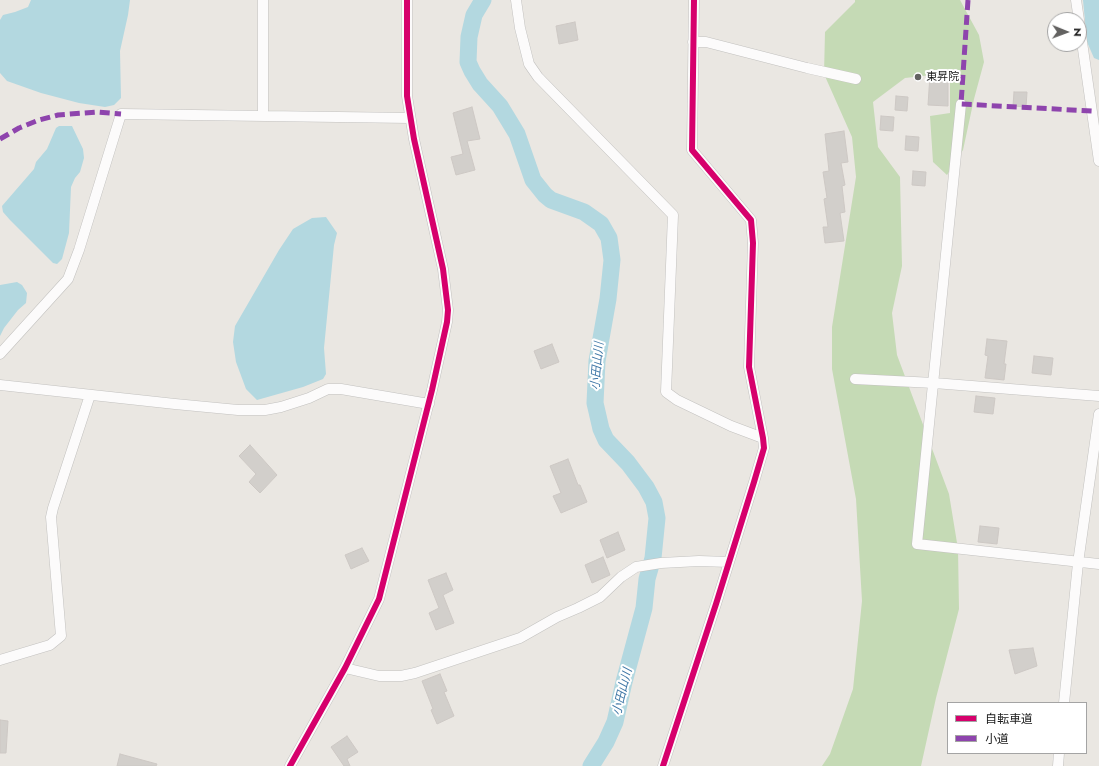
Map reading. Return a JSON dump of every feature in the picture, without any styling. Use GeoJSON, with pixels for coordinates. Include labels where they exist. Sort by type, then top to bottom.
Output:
{"type":"FeatureCollection","features":[{"type":"Feature","properties":{"kind":"street"},"geometry":{"type":"LineString","coordinates":[[263,0],[263,115]]}},
{"type":"Feature","properties":{"kind":"street"},"geometry":{"type":"LineString","coordinates":[[290,766],[345,668],[379,599],[429,404],[447,322],[448,310],[443,269],[410,118],[407,96],[407,0]]}},
{"type":"Feature","properties":{"kind":"street"},"geometry":{"type":"LineString","coordinates":[[516,0],[520,28],[529,64],[538,78],[673,215],[666,392],[677,400],[731,426],[763,438]]}},
{"type":"Feature","properties":{"kind":"street"},"geometry":{"type":"LineString","coordinates":[[663,766],[764,448],[750,368],[753,243],[751,220],[692,150],[694,0]]}},
{"type":"Feature","properties":{"kind":"street"},"geometry":{"type":"LineString","coordinates":[[1076,0],[1078,12]]}},
{"type":"Feature","properties":{"kind":"street"},"geometry":{"type":"LineString","coordinates":[[693,42],[706,42],[856,79]]}},
{"type":"Feature","properties":{"kind":"street"},"geometry":{"type":"LineString","coordinates":[[1083,52],[1099,161]]}},
{"type":"Feature","properties":{"kind":"street"},"geometry":{"type":"LineString","coordinates":[[961,104],[917,544],[1078,563],[1099,564]]}},
{"type":"Feature","properties":{"kind":"street"},"geometry":{"type":"LineString","coordinates":[[0,354],[68,279],[79,250],[121,114],[410,118]]}},
{"type":"Feature","properties":{"kind":"street"},"geometry":{"type":"LineString","coordinates":[[855,379],[934,383],[1099,396]]}},
{"type":"Feature","properties":{"kind":"street"},"geometry":{"type":"LineString","coordinates":[[0,385],[238,410],[265,410],[281,407],[308,398],[328,389],[341,388],[429,404]]}},
{"type":"Feature","properties":{"kind":"street"},"geometry":{"type":"LineString","coordinates":[[0,660],[50,645],[61,636],[52,517],[53,508],[90,395]]}},
{"type":"Feature","properties":{"kind":"street"},"geometry":{"type":"LineString","coordinates":[[1064,702],[1078,563],[1099,414]]}},
{"type":"Feature","properties":{"kind":"street"},"geometry":{"type":"LineString","coordinates":[[345,668],[379,676],[401,676],[415,673],[520,638],[558,617],[600,597],[621,577],[636,567],[661,563],[699,561],[729,562]]}},
{"type":"Feature","properties":{"kind":"street"},"geometry":{"type":"LineString","coordinates":[[1058,766],[1059,754]]}},
{"type":"Feature","properties":{"kind":"green space"},"geometry":{"type":"Polygon","coordinates":[[[855,0],[960,0],[979,35],[984,62],[963,150],[947,175],[933,162],[930,116],[950,113],[950,73],[905,78],[873,102],[878,147],[900,177],[902,266],[892,313],[897,355],[949,494],[958,549],[959,609],[936,698],[921,766],[822,766],[830,754],[853,689],[862,601],[856,499],[832,369],[832,327],[856,177],[852,137],[824,74],[825,32],[855,2],[855,0]]]}},
{"type":"Feature","properties":{"kind":"water"},"geometry":{"type":"Polygon","coordinates":[[[31,0],[130,0],[120,51],[121,98],[114,105],[105,107],[79,103],[41,93],[7,81],[0,73],[0,20],[3,15],[28,7],[31,0]]]}},
{"type":"Feature","properties":{"kind":"water"},"geometry":{"type":"Polygon","coordinates":[[[1083,0],[1099,0],[1099,60],[1094,58],[1087,42],[1087,12],[1084,12],[1083,0]]]}},
{"type":"Feature","properties":{"kind":"water"},"geometry":{"type":"Polygon","coordinates":[[[59,126],[72,126],[83,149],[84,158],[80,172],[75,178],[71,187],[69,233],[62,259],[57,264],[53,263],[10,220],[3,212],[2,206],[34,169],[36,162],[47,149],[56,128],[59,126]]]}},
{"type":"Feature","properties":{"kind":"water"},"geometry":{"type":"Polygon","coordinates":[[[326,217],[337,233],[334,245],[324,348],[326,374],[323,379],[303,387],[257,400],[246,389],[236,362],[233,342],[235,326],[279,250],[293,229],[312,218],[326,217]]]}},
{"type":"Feature","properties":{"kind":"water"},"geometry":{"type":"Polygon","coordinates":[[[17,282],[22,285],[27,293],[26,303],[18,310],[4,328],[0,336],[0,285],[17,282]]]}},
{"type":"Feature","properties":{"kind":"building"},"geometry":{"type":"Polygon","coordinates":[[[575,22],[578,40],[559,44],[556,26],[575,22]]]}},
{"type":"Feature","properties":{"kind":"building"},"geometry":{"type":"Polygon","coordinates":[[[930,75],[948,75],[948,106],[928,105],[930,75]]]}},
{"type":"Feature","properties":{"kind":"building"},"geometry":{"type":"Polygon","coordinates":[[[1014,92],[1027,92],[1026,107],[1013,106],[1014,92]]]}},
{"type":"Feature","properties":{"kind":"building"},"geometry":{"type":"Polygon","coordinates":[[[896,96],[908,97],[907,111],[895,110],[896,96]]]}},
{"type":"Feature","properties":{"kind":"building"},"geometry":{"type":"Polygon","coordinates":[[[472,107],[480,139],[467,141],[475,170],[456,175],[451,157],[463,154],[453,113],[472,107]]]}},
{"type":"Feature","properties":{"kind":"building"},"geometry":{"type":"Polygon","coordinates":[[[881,116],[894,117],[893,131],[880,130],[881,116]]]}},
{"type":"Feature","properties":{"kind":"building"},"geometry":{"type":"Polygon","coordinates":[[[844,131],[848,162],[841,163],[845,185],[842,186],[845,212],[840,213],[844,241],[825,243],[823,227],[828,227],[824,199],[827,198],[823,172],[829,171],[825,134],[844,131]]]}},
{"type":"Feature","properties":{"kind":"building"},"geometry":{"type":"Polygon","coordinates":[[[906,136],[919,137],[918,151],[905,150],[906,136]]]}},
{"type":"Feature","properties":{"kind":"building"},"geometry":{"type":"Polygon","coordinates":[[[913,171],[926,172],[925,186],[912,185],[913,171]]]}},
{"type":"Feature","properties":{"kind":"building"},"geometry":{"type":"Polygon","coordinates":[[[987,339],[1007,341],[1004,364],[1006,364],[1004,380],[985,378],[988,356],[985,355],[987,339]]]}},
{"type":"Feature","properties":{"kind":"building"},"geometry":{"type":"Polygon","coordinates":[[[552,344],[559,362],[541,369],[534,351],[552,344]]]}},
{"type":"Feature","properties":{"kind":"building"},"geometry":{"type":"Polygon","coordinates":[[[1034,356],[1053,358],[1051,375],[1032,373],[1034,356]]]}},
{"type":"Feature","properties":{"kind":"building"},"geometry":{"type":"Polygon","coordinates":[[[976,396],[995,398],[993,414],[974,412],[976,396]]]}},
{"type":"Feature","properties":{"kind":"building"},"geometry":{"type":"Polygon","coordinates":[[[250,445],[277,475],[260,493],[249,482],[256,474],[239,456],[250,445]]]}},
{"type":"Feature","properties":{"kind":"building"},"geometry":{"type":"Polygon","coordinates":[[[568,459],[578,485],[580,485],[587,502],[561,513],[553,496],[561,493],[550,466],[568,459]]]}},
{"type":"Feature","properties":{"kind":"building"},"geometry":{"type":"Polygon","coordinates":[[[980,526],[999,528],[997,544],[978,542],[980,526]]]}},
{"type":"Feature","properties":{"kind":"building"},"geometry":{"type":"Polygon","coordinates":[[[618,532],[625,550],[607,558],[600,540],[618,532]]]}},
{"type":"Feature","properties":{"kind":"building"},"geometry":{"type":"Polygon","coordinates":[[[362,548],[369,561],[351,569],[345,555],[362,548]]]}},
{"type":"Feature","properties":{"kind":"building"},"geometry":{"type":"Polygon","coordinates":[[[603,557],[610,575],[592,583],[585,565],[603,557]]]}},
{"type":"Feature","properties":{"kind":"building"},"geometry":{"type":"Polygon","coordinates":[[[446,573],[453,590],[443,595],[454,623],[436,630],[429,613],[439,608],[428,580],[446,573]]]}},
{"type":"Feature","properties":{"kind":"building"},"geometry":{"type":"Polygon","coordinates":[[[1033,648],[1037,666],[1015,674],[1009,650],[1033,648]]]}},
{"type":"Feature","properties":{"kind":"building"},"geometry":{"type":"Polygon","coordinates":[[[440,674],[447,691],[444,692],[454,716],[437,724],[422,681],[440,674]]]}},
{"type":"Feature","properties":{"kind":"building"},"geometry":{"type":"Polygon","coordinates":[[[0,720],[8,721],[6,753],[0,753],[0,720]]]}},
{"type":"Feature","properties":{"kind":"building"},"geometry":{"type":"Polygon","coordinates":[[[347,736],[358,752],[347,759],[350,766],[344,766],[331,747],[347,736]]]}},
{"type":"Feature","properties":{"kind":"building"},"geometry":{"type":"Polygon","coordinates":[[[120,754],[157,764],[156,766],[117,766],[120,754]]]}},
{"type":"Feature","properties":{"kind":"waterway","name":"小田山川"},"geometry":{"type":"LineString","coordinates":[[483,0],[474,15],[469,37],[468,62],[472,71],[480,84],[500,106],[517,134],[533,180],[545,195],[551,200],[584,212],[601,224],[609,238],[612,260],[608,299],[597,361],[595,403],[601,429],[606,440],[628,463],[646,487],[654,502],[657,518],[653,558],[647,579],[644,608],[615,722],[606,742],[591,766]]}},
{"type":"Feature","properties":{"kind":"marked path"},"geometry":{"type":"LineString","coordinates":[[968,0],[961,104],[1092,111]]}},
{"type":"Feature","properties":{"kind":"marked path"},"geometry":{"type":"LineString","coordinates":[[0,139],[19,128],[39,120],[58,115],[97,112],[121,114]]}},
{"type":"Feature","properties":{"kind":"cycle path"},"geometry":{"type":"LineString","coordinates":[[290,766],[345,668],[379,599],[432,390],[447,322],[448,310],[443,269],[414,139],[407,96],[407,0]]}},
{"type":"Feature","properties":{"kind":"cycle path"},"geometry":{"type":"LineString","coordinates":[[663,766],[716,604],[764,448],[749,367],[753,243],[751,220],[692,150],[694,0]]}},
{"type":"Feature","properties":{"kind":"place","name":"東昇院"},"geometry":{"type":"Point","coordinates":[918,77]}}]}
